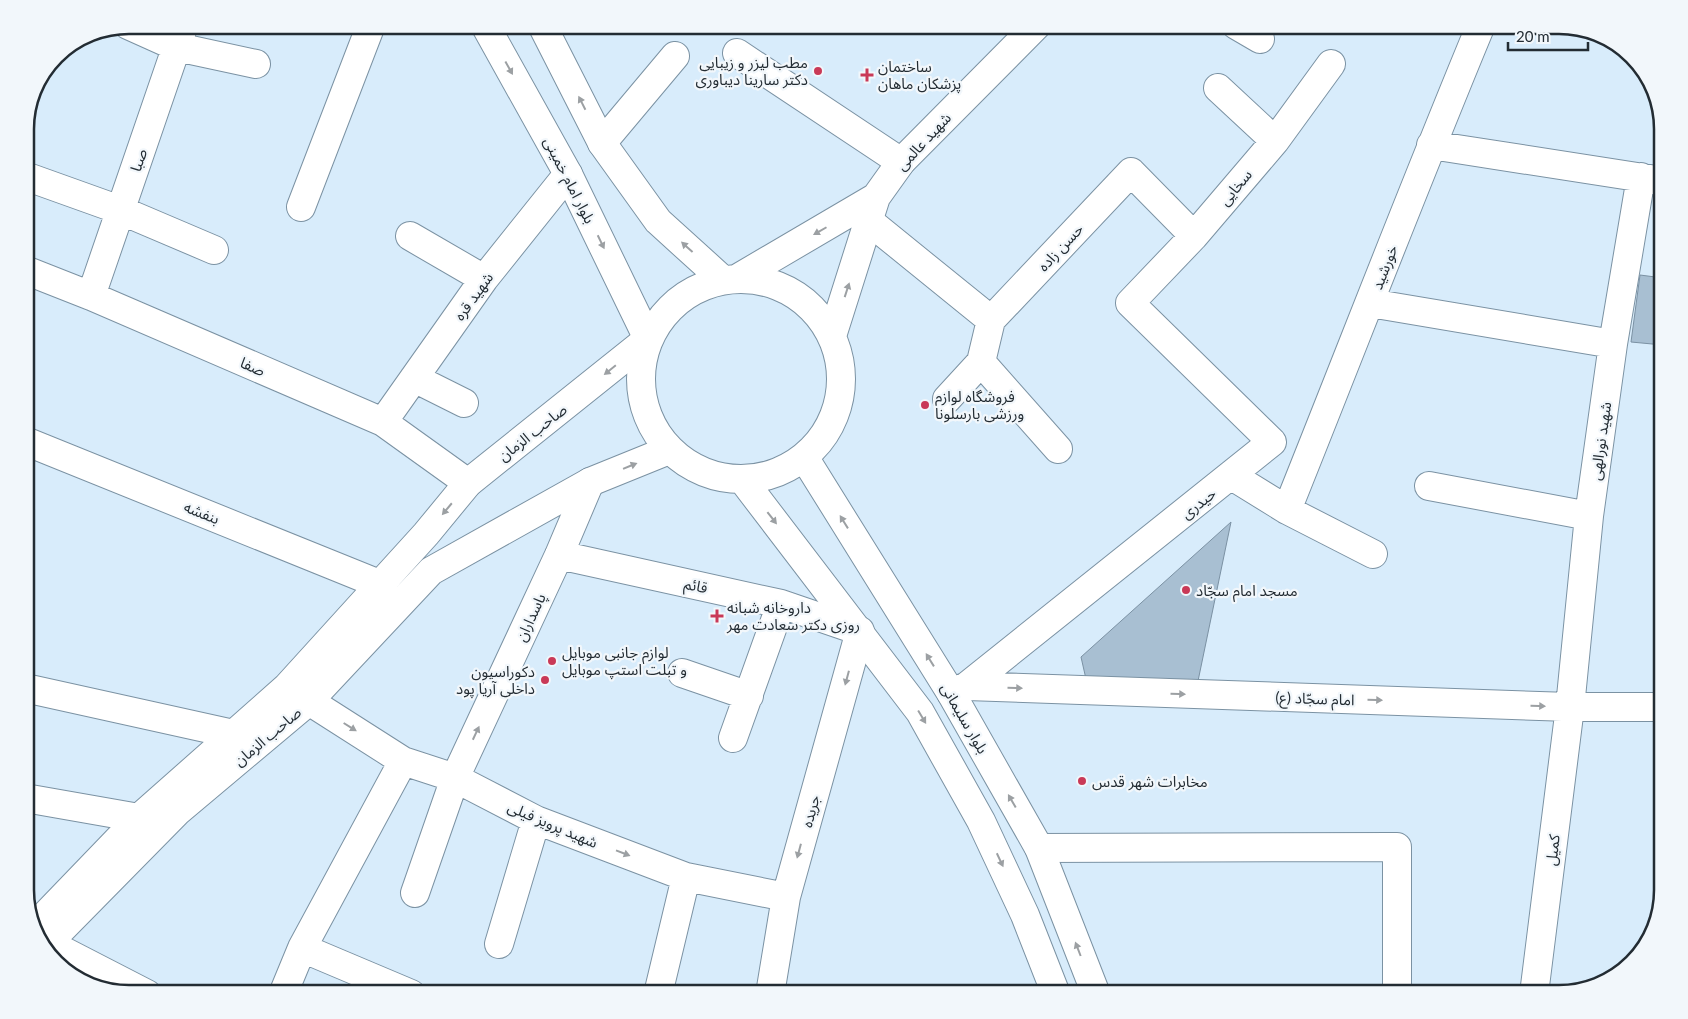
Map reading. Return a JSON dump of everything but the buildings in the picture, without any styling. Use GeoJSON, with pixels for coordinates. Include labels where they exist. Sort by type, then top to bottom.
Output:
{"type":"FeatureCollection","features":[{"type":"Feature","properties":{"kind":"street"},"geometry":{"type":"LineString","coordinates":[[301,207],[368,34]]}},
{"type":"Feature","properties":{"kind":"street","name":"بلوار امام خمینی"},"geometry":{"type":"LineString","coordinates":[[490,34],[568,174],[648,340]]}},
{"type":"Feature","properties":{"kind":"street"},"geometry":{"type":"LineString","coordinates":[[547,34],[602,143],[658,221],[731,279],[767,282],[794,293],[816,312],[832,336],[840,362],[841,388],[835,414],[822,438],[804,457],[775,473],[742,479],[715,476],[707,473],[690,466],[669,450],[653,429],[642,400],[640,385],[641,362],[648,340]]}},
{"type":"Feature","properties":{"kind":"street","name":"شهید عالمی"},"geometry":{"type":"LineString","coordinates":[[832,336],[873,210],[900,162],[1020,34]]}},
{"type":"Feature","properties":{"kind":"street"},"geometry":{"type":"LineString","coordinates":[[1251,34],[1260,39]]}},
{"type":"Feature","properties":{"kind":"street","name":"خورشید"},"geometry":{"type":"LineString","coordinates":[[1287,510],[1431,145],[1477,34]]}},
{"type":"Feature","properties":{"kind":"street"},"geometry":{"type":"LineString","coordinates":[[181,36],[256,64]]}},
{"type":"Feature","properties":{"kind":"street","name":"صبا"},"geometry":{"type":"LineString","coordinates":[[91,296],[181,36]]}},
{"type":"Feature","properties":{"kind":"street"},"geometry":{"type":"LineString","coordinates":[[737,53],[900,162]]}},
{"type":"Feature","properties":{"kind":"street"},"geometry":{"type":"LineString","coordinates":[[602,143],[676,56]]}},
{"type":"Feature","properties":{"kind":"street","name":"سخایی"},"geometry":{"type":"LineString","coordinates":[[1130,303],[1194,236],[1275,141],[1331,64]]}},
{"type":"Feature","properties":{"kind":"street"},"geometry":{"type":"LineString","coordinates":[[1218,88],[1275,141]]}},
{"type":"Feature","properties":{"kind":"street"},"geometry":{"type":"LineString","coordinates":[[1431,145],[1652,179]]}},
{"type":"Feature","properties":{"kind":"street","name":"حسن زاده"},"geometry":{"type":"LineString","coordinates":[[991,320],[1131,172],[1194,236]]}},
{"type":"Feature","properties":{"kind":"street","name":"شهید قره"},"geometry":{"type":"LineString","coordinates":[[383,422],[484,279],[568,174]]}},
{"type":"Feature","properties":{"kind":"street"},"geometry":{"type":"LineString","coordinates":[[34,179],[120,210],[214,250]]}},
{"type":"Feature","properties":{"kind":"street","name":"شهید نورالهی"},"geometry":{"type":"LineString","coordinates":[[1570,707],[1589,516],[1613,344],[1652,179]]}},
{"type":"Feature","properties":{"kind":"street"},"geometry":{"type":"LineString","coordinates":[[873,210],[991,320],[981,362],[947,398]]}},
{"type":"Feature","properties":{"kind":"street","name":"شهید عالمی"},"geometry":{"type":"LineString","coordinates":[[648,340],[666,312],[692,291],[731,279],[873,210]]}},
{"type":"Feature","properties":{"kind":"street"},"geometry":{"type":"LineString","coordinates":[[410,236],[484,279]]}},
{"type":"Feature","properties":{"kind":"street","name":"صفا"},"geometry":{"type":"LineString","coordinates":[[34,274],[91,296],[383,422],[468,483]]}},
{"type":"Feature","properties":{"kind":"street","name":"حیدری"},"geometry":{"type":"LineString","coordinates":[[959,690],[1232,476],[1272,442],[1130,303]]}},
{"type":"Feature","properties":{"kind":"street"},"geometry":{"type":"LineString","coordinates":[[1370,303],[1613,344]]}},
{"type":"Feature","properties":{"kind":"street","name":"صاحب الزمان"},"geometry":{"type":"LineString","coordinates":[[45,935],[139,818],[233,734],[298,694],[379,584],[426,534],[468,483],[648,340]]}},
{"type":"Feature","properties":{"kind":"street"},"geometry":{"type":"LineString","coordinates":[[981,362],[1058,449]]}},
{"type":"Feature","properties":{"kind":"street"},"geometry":{"type":"LineString","coordinates":[[414,378],[464,403]]}},
{"type":"Feature","properties":{"kind":"street","name":"بنفشه"},"geometry":{"type":"LineString","coordinates":[[34,445],[379,584]]}},
{"type":"Feature","properties":{"kind":"street","name":"صاحب الزمان"},"geometry":{"type":"LineString","coordinates":[[46,935],[178,811],[298,694],[431,572],[496,536],[566,508],[590,482],[669,450]]}},
{"type":"Feature","properties":{"kind":"street","name":"بلوار سلیمانی"},"geometry":{"type":"LineString","coordinates":[[804,457],[959,690],[1040,848],[1093,985]]}},
{"type":"Feature","properties":{"kind":"street"},"geometry":{"type":"LineString","coordinates":[[1232,476],[1287,510],[1373,554]]}},
{"type":"Feature","properties":{"kind":"street"},"geometry":{"type":"LineString","coordinates":[[742,479],[920,712],[981,821],[1025,915],[1052,985]]}},
{"type":"Feature","properties":{"kind":"street"},"geometry":{"type":"LineString","coordinates":[[1429,486],[1589,516]]}},
{"type":"Feature","properties":{"kind":"street","name":"پاسداران"},"geometry":{"type":"LineString","coordinates":[[415,893],[455,778],[559,555],[566,508]]}},
{"type":"Feature","properties":{"kind":"street","name":"قائم"},"geometry":{"type":"LineString","coordinates":[[559,555],[780,604],[860,631]]}},
{"type":"Feature","properties":{"kind":"street"},"geometry":{"type":"LineString","coordinates":[[733,738],[780,604]]}},
{"type":"Feature","properties":{"kind":"street","name":"جریده"},"geometry":{"type":"LineString","coordinates":[[771,985],[786,897],[860,631]]}},
{"type":"Feature","properties":{"kind":"street"},"geometry":{"type":"LineString","coordinates":[[682,673],[749,696]]}},
{"type":"Feature","properties":{"kind":"street"},"geometry":{"type":"LineString","coordinates":[[34,690],[233,734]]}},
{"type":"Feature","properties":{"kind":"street","name":"امام سجّاد (ع)"},"geometry":{"type":"LineString","coordinates":[[959,690],[1570,707],[1654,707]]}},
{"type":"Feature","properties":{"kind":"street","name":"شهید پرویز فیلی"},"geometry":{"type":"LineString","coordinates":[[298,694],[403,761],[455,778],[536,820],[686,877],[786,897]]}},
{"type":"Feature","properties":{"kind":"street","name":"کمیل"},"geometry":{"type":"LineString","coordinates":[[1535,985],[1570,707]]}},
{"type":"Feature","properties":{"kind":"street"},"geometry":{"type":"LineString","coordinates":[[287,985],[302,948],[403,761]]}},
{"type":"Feature","properties":{"kind":"street"},"geometry":{"type":"LineString","coordinates":[[34,800],[139,818]]}},
{"type":"Feature","properties":{"kind":"street"},"geometry":{"type":"LineString","coordinates":[[499,944],[536,820]]}},
{"type":"Feature","properties":{"kind":"street"},"geometry":{"type":"LineString","coordinates":[[1040,848],[1397,847],[1397,985]]}},
{"type":"Feature","properties":{"kind":"street"},"geometry":{"type":"LineString","coordinates":[[660,985],[686,877]]}},
{"type":"Feature","properties":{"kind":"street"},"geometry":{"type":"LineString","coordinates":[[50,943],[130,985]]}},
{"type":"Feature","properties":{"kind":"street"},"geometry":{"type":"LineString","coordinates":[[302,948],[390,985]]}},
{"type":"Feature","properties":{"kind":"place","name":"مطب لیزر و زیبایی دکتر سارینا دیباوری"},"geometry":{"type":"Point","coordinates":[818,71]}},
{"type":"Feature","properties":{"kind":"place","name":"ساختمان پزشکان ماهان"},"geometry":{"type":"Point","coordinates":[867,75]}},
{"type":"Feature","properties":{"kind":"place","name":"فروشگاه لوازم ورزشی بارسلونا"},"geometry":{"type":"Point","coordinates":[925,405]}},
{"type":"Feature","properties":{"kind":"place","name":"مسجد امام سجّاد"},"geometry":{"type":"Point","coordinates":[1186,590]}},
{"type":"Feature","properties":{"kind":"place","name":"داروخانه شبانه روزی دکتر سعادت مهر"},"geometry":{"type":"Point","coordinates":[717,616]}},
{"type":"Feature","properties":{"kind":"place","name":"لوازم جانبی موبایل و تبلت استپ موبایل"},"geometry":{"type":"Point","coordinates":[552,661]}},
{"type":"Feature","properties":{"kind":"place","name":"دکوراسیون داخلی آریا پود"},"geometry":{"type":"Point","coordinates":[545,680]}},
{"type":"Feature","properties":{"kind":"place","name":"مخابرات شهر قدس"},"geometry":{"type":"Point","coordinates":[1082,781]}}]}
